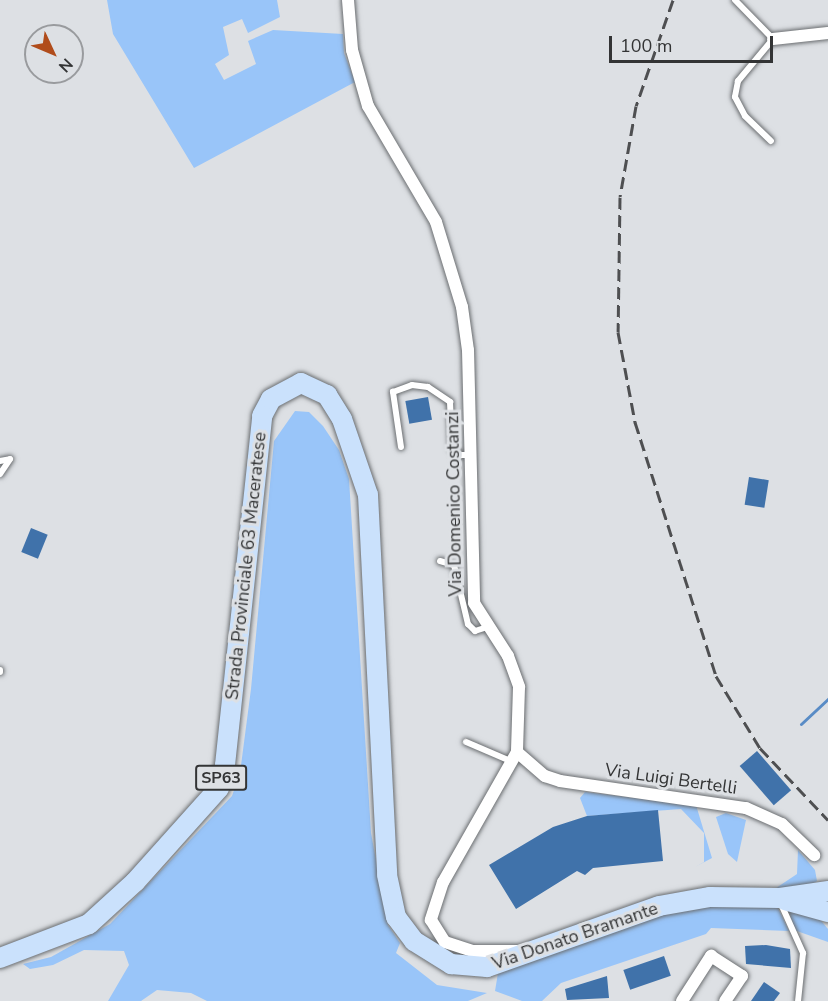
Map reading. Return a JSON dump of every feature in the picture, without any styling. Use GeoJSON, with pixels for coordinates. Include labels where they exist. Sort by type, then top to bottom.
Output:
{"type":"FeatureCollection","features":[{"type":"Feature","properties":{"kind":"main road","name":"Strada Provinciale 63 Maceratese"},"geometry":{"type":"LineString","coordinates":[[0,958],[89,924],[135,882],[219,788],[225,765],[262,416],[271,399],[301,382],[327,395],[342,419],[368,495],[387,875]]}},
{"type":"Feature","properties":{"kind":"main road","name":"Via Donato Bramante"},"geometry":{"type":"LineString","coordinates":[[387,875],[400,924],[438,958],[487,967],[660,906],[710,897],[780,898],[828,891]]}},
{"type":"Feature","properties":{"kind":"main road","name":"Via Donato Bramante"},"geometry":{"type":"LineString","coordinates":[[780,898],[828,912]]}},
{"type":"Feature","properties":{"kind":"street","name":"Via Domenico Costanzi"},"geometry":{"type":"LineString","coordinates":[[348,0],[352,50],[368,106],[436,222],[462,307],[468,350],[471,582],[474,603],[516,672],[515,757]]}},
{"type":"Feature","properties":{"kind":"street"},"geometry":{"type":"LineString","coordinates":[[773,39],[828,33]]}},
{"type":"Feature","properties":{"kind":"street"},"geometry":{"type":"LineString","coordinates":[[515,757],[443,882],[431,920],[445,942],[459,947],[530,953]]}},
{"type":"Feature","properties":{"kind":"street","name":"Via Luigi Bertelli"},"geometry":{"type":"LineString","coordinates":[[515,757],[545,776],[560,781],[746,808],[782,824],[814,855]]}},
{"type":"Feature","properties":{"kind":"street"},"geometry":{"type":"LineString","coordinates":[[683,1001],[711,956],[742,976],[725,1001]]}},
{"type":"Feature","properties":{"kind":"lane"},"geometry":{"type":"LineString","coordinates":[[735,0],[773,39],[738,81],[735,97],[745,116],[771,141]]}},
{"type":"Feature","properties":{"kind":"lane"},"geometry":{"type":"LineString","coordinates":[[401,447],[393,393],[412,385],[428,387],[450,402],[452,448],[460,455],[469,455]]}},
{"type":"Feature","properties":{"kind":"lane"},"geometry":{"type":"LineString","coordinates":[[0,461],[10,459],[0,474]]}},
{"type":"Feature","properties":{"kind":"lane"},"geometry":{"type":"LineString","coordinates":[[440,561],[454,565],[468,624],[475,631],[488,627]]}},
{"type":"Feature","properties":{"kind":"lane"},"geometry":{"type":"LineString","coordinates":[[466,742],[515,757]]}},
{"type":"Feature","properties":{"kind":"lane"},"geometry":{"type":"LineString","coordinates":[[780,898],[803,953],[798,1001]]}},
{"type":"Feature","properties":{"kind":"shaded area"},"geometry":{"type":"Polygon","coordinates":[[[107,0],[277,0],[280,17],[248,33],[242,19],[223,27],[229,55],[215,64],[224,80],[256,64],[248,41],[273,30],[343,34],[344,53],[355,82],[194,168],[113,34],[107,0]]]}},
{"type":"Feature","properties":{"kind":"shaded area"},"geometry":{"type":"Polygon","coordinates":[[[295,411],[309,412],[323,426],[339,450],[349,479],[371,833],[388,925],[400,943],[396,953],[437,985],[487,993],[468,1001],[207,1001],[191,993],[157,990],[141,1001],[108,1001],[129,965],[124,951],[84,950],[53,965],[30,969],[23,964],[51,957],[110,924],[232,796],[240,773],[251,689],[274,441],[295,411]]]}},
{"type":"Feature","properties":{"kind":"shaded area"},"geometry":{"type":"Polygon","coordinates":[[[585,792],[696,805],[712,858],[695,867],[704,862],[704,833],[681,809],[587,816],[580,798],[585,792]]]}},
{"type":"Feature","properties":{"kind":"shaded area"},"geometry":{"type":"Polygon","coordinates":[[[726,813],[746,820],[737,862],[728,854],[716,817],[726,813]]]}},
{"type":"Feature","properties":{"kind":"shaded area"},"geometry":{"type":"Polygon","coordinates":[[[798,850],[815,870],[817,881],[807,887],[776,888],[797,874],[798,850]]]}},
{"type":"Feature","properties":{"kind":"shaded area"},"geometry":{"type":"Polygon","coordinates":[[[702,906],[777,906],[789,931],[711,928],[706,934],[561,983],[542,1001],[522,1001],[495,991],[498,973],[652,916],[702,906]]]}},
{"type":"Feature","properties":{"kind":"shaded area"},"geometry":{"type":"Polygon","coordinates":[[[788,907],[818,917],[828,929],[828,942],[794,930],[788,907]]]}},
{"type":"Feature","properties":{"kind":"building"},"geometry":{"type":"Polygon","coordinates":[[[428,397],[432,420],[409,424],[405,401],[428,397]]]}},
{"type":"Feature","properties":{"kind":"building"},"geometry":{"type":"Polygon","coordinates":[[[749,477],[769,480],[764,508],[745,505],[749,477]]]}},
{"type":"Feature","properties":{"kind":"building"},"geometry":{"type":"Polygon","coordinates":[[[31,528],[48,535],[38,559],[21,552],[31,528]]]}},
{"type":"Feature","properties":{"kind":"building"},"geometry":{"type":"Polygon","coordinates":[[[757,751],[791,790],[774,805],[740,766],[757,751]]]}},
{"type":"Feature","properties":{"kind":"building"},"geometry":{"type":"Polygon","coordinates":[[[658,810],[663,861],[593,868],[585,875],[577,871],[516,909],[489,865],[553,827],[587,816],[658,810]]]}},
{"type":"Feature","properties":{"kind":"building"},"geometry":{"type":"Polygon","coordinates":[[[766,945],[790,949],[791,968],[746,964],[745,946],[766,945]]]}},
{"type":"Feature","properties":{"kind":"building"},"geometry":{"type":"Polygon","coordinates":[[[664,956],[671,976],[630,990],[623,970],[664,956]]]}},
{"type":"Feature","properties":{"kind":"building"},"geometry":{"type":"Polygon","coordinates":[[[607,976],[609,998],[567,1000],[565,989],[607,976]]]}},
{"type":"Feature","properties":{"kind":"building"},"geometry":{"type":"Polygon","coordinates":[[[764,982],[780,993],[774,1001],[751,1001],[764,982]]]}},
{"type":"Feature","properties":{"kind":"waterway"},"geometry":{"type":"LineString","coordinates":[[801,724],[828,699]]}},
{"type":"Feature","properties":{"kind":"railway"},"geometry":{"type":"LineString","coordinates":[[673,0],[636,106],[620,197],[618,332],[635,422],[716,676],[760,748],[828,820]]}}]}
